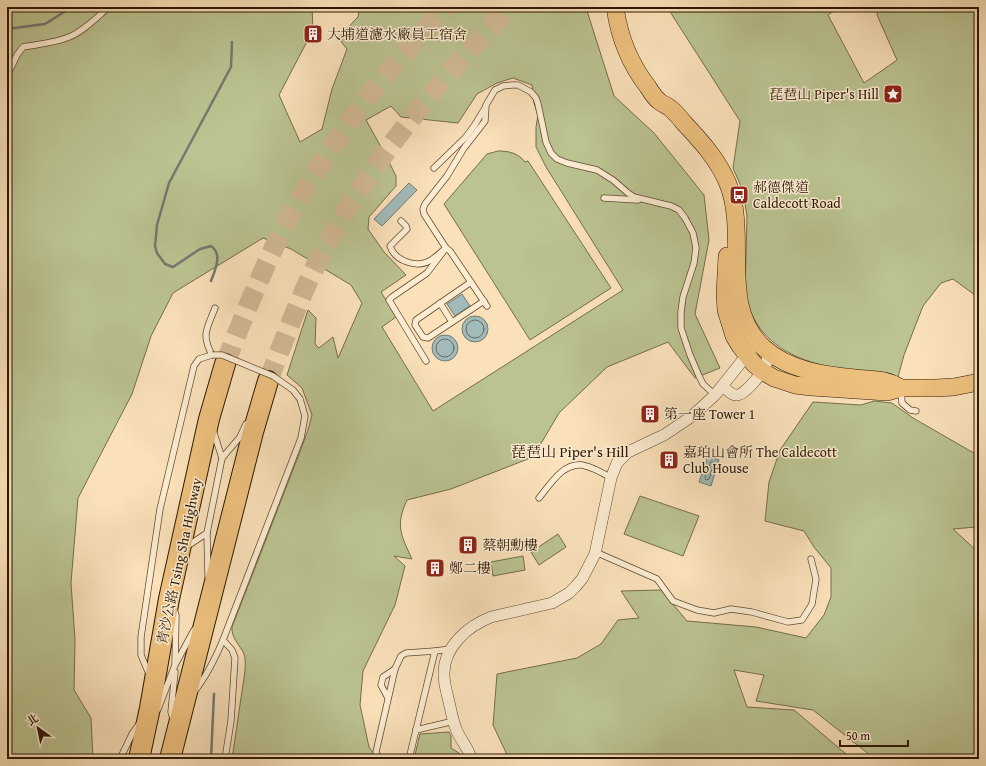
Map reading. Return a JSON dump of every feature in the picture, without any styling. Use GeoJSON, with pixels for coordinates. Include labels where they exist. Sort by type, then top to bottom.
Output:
{"type":"FeatureCollection","features":[{"type":"Feature","properties":{"kind":"highway","name":"青沙公路 Tsing Sha Highway"},"geometry":{"type":"LineString","coordinates":[[138,759],[148,717],[169,599],[209,419],[218,359]]}},
{"type":"Feature","properties":{"kind":"highway"},"geometry":{"type":"LineString","coordinates":[[170,759],[253,432],[268,381]]}},
{"type":"Feature","properties":{"kind":"main road"},"geometry":{"type":"LineString","coordinates":[[615,7],[618,25],[628,54],[643,82],[659,101],[670,108],[702,143],[718,164],[728,183],[735,207],[737,223],[739,302],[745,322],[762,346],[784,361],[810,371],[889,382],[901,388]]}},
{"type":"Feature","properties":{"kind":"main road"},"geometry":{"type":"LineString","coordinates":[[659,101],[664,114],[704,162],[712,175],[723,200],[727,227],[726,310],[734,336],[746,355],[762,371],[784,382],[810,387],[887,392],[901,388],[936,388],[979,382]]}},
{"type":"Feature","properties":{"kind":"street"},"geometry":{"type":"LineString","coordinates":[[471,759],[470,753],[459,736],[454,721],[444,674],[451,649],[468,629],[491,616],[543,606],[569,593],[579,582],[595,554],[612,478],[617,463],[628,452],[664,435],[696,414],[715,396],[746,355],[762,346],[768,359],[767,364],[747,389],[742,394],[736,395],[731,393],[723,386]]}},
{"type":"Feature","properties":{"kind":"lane"},"geometry":{"type":"LineString","coordinates":[[7,76],[17,55],[23,47],[57,41],[70,37],[110,7]]}},
{"type":"Feature","properties":{"kind":"lane"},"geometry":{"type":"LineString","coordinates":[[434,168],[465,138],[474,126],[493,93],[500,88],[518,85],[531,92],[536,98],[546,142],[557,159],[596,170],[614,180],[628,193],[642,200]]}},
{"type":"Feature","properties":{"kind":"lane"},"geometry":{"type":"LineString","coordinates":[[471,282],[416,320],[415,325],[423,337],[428,338],[452,322],[485,304],[471,282],[450,251],[446,248],[426,218],[423,209],[427,200],[451,172],[464,148],[485,121],[486,105]]}},
{"type":"Feature","properties":{"kind":"lane"},"geometry":{"type":"LineString","coordinates":[[604,198],[656,202],[679,210],[686,218],[693,232],[696,248],[683,297],[681,328],[699,376],[715,396]]}},
{"type":"Feature","properties":{"kind":"lane"},"geometry":{"type":"LineString","coordinates":[[400,221],[406,226],[407,230],[390,246],[397,257],[410,263],[425,262],[430,261],[446,248]]}},
{"type":"Feature","properties":{"kind":"lane"},"geometry":{"type":"LineString","coordinates":[[426,361],[389,300],[392,296],[428,273],[446,248]]}},
{"type":"Feature","properties":{"kind":"lane"},"geometry":{"type":"LineString","coordinates":[[440,303],[452,322]]}},
{"type":"Feature","properties":{"kind":"lane"},"geometry":{"type":"LineString","coordinates":[[215,308],[205,336],[206,344],[218,359]]}},
{"type":"Feature","properties":{"kind":"lane"},"geometry":{"type":"LineString","coordinates":[[154,686],[142,655],[142,637],[160,509],[194,366],[199,359],[218,359],[222,355],[273,376],[293,390],[300,399],[305,416],[301,438],[214,662],[202,682],[184,703]]}},
{"type":"Feature","properties":{"kind":"lane"},"geometry":{"type":"LineString","coordinates":[[120,759],[132,734],[160,707],[175,665],[200,620],[209,608],[207,533],[222,458],[240,437],[268,381]]}},
{"type":"Feature","properties":{"kind":"lane"},"geometry":{"type":"LineString","coordinates":[[901,388],[902,403],[910,410],[916,411]]}},
{"type":"Feature","properties":{"kind":"lane"},"geometry":{"type":"LineString","coordinates":[[209,419],[222,458]]}},
{"type":"Feature","properties":{"kind":"lane"},"geometry":{"type":"LineString","coordinates":[[539,498],[560,473],[570,467],[582,465],[587,466],[612,478]]}},
{"type":"Feature","properties":{"kind":"lane"},"geometry":{"type":"LineString","coordinates":[[180,551],[207,533]]}},
{"type":"Feature","properties":{"kind":"lane"},"geometry":{"type":"LineString","coordinates":[[595,554],[600,554],[657,580],[673,601],[697,610],[714,613],[731,609],[752,612],[788,622],[802,620],[812,604],[816,579],[811,559]]}},
{"type":"Feature","properties":{"kind":"lane"},"geometry":{"type":"LineString","coordinates":[[169,599],[176,615],[175,665],[171,712],[177,733]]}},
{"type":"Feature","properties":{"kind":"lane"},"geometry":{"type":"LineString","coordinates":[[223,640],[232,650],[235,658],[231,721],[225,759]]}},
{"type":"Feature","properties":{"kind":"lane"},"geometry":{"type":"LineString","coordinates":[[379,759],[376,752],[395,669],[401,656],[406,653],[451,649]]}},
{"type":"Feature","properties":{"kind":"lane"},"geometry":{"type":"LineString","coordinates":[[409,759],[435,651]]}},
{"type":"Feature","properties":{"kind":"lane"},"geometry":{"type":"LineString","coordinates":[[388,698],[381,685],[383,677],[395,669]]}},
{"type":"Feature","properties":{"kind":"lane"},"geometry":{"type":"LineString","coordinates":[[416,730],[454,721]]}},
{"type":"Feature","properties":{"kind":"green space"},"geometry":{"type":"Polygon","coordinates":[[[7,7],[312,7],[313,30],[279,95],[300,142],[322,129],[332,89],[347,49],[338,38],[358,17],[360,7],[587,7],[614,96],[654,133],[704,195],[709,240],[695,314],[720,368],[695,378],[668,342],[607,367],[559,413],[533,457],[451,489],[407,500],[403,509],[400,524],[402,537],[412,559],[394,556],[405,566],[395,605],[363,671],[360,705],[369,747],[378,759],[232,759],[245,671],[245,658],[234,638],[232,627],[298,457],[312,415],[302,388],[287,375],[308,310],[316,318],[315,344],[319,348],[333,337],[338,358],[362,303],[351,285],[291,249],[263,238],[173,293],[151,336],[132,394],[78,498],[71,583],[75,640],[74,690],[91,718],[93,759],[7,759],[7,7]],[[513,78],[497,83],[477,94],[458,123],[401,117],[391,106],[366,120],[396,176],[396,186],[369,217],[368,229],[384,252],[406,275],[381,292],[396,317],[382,327],[433,411],[623,290],[546,167],[536,147],[536,127],[538,115],[534,103],[532,85],[513,78]]]}},
{"type":"Feature","properties":{"kind":"green space"},"geometry":{"type":"Polygon","coordinates":[[[667,7],[840,7],[828,15],[864,83],[897,60],[877,15],[879,7],[979,7],[979,298],[953,279],[941,283],[923,306],[904,355],[898,377],[828,367],[805,360],[785,350],[768,337],[754,319],[745,295],[747,216],[743,191],[733,168],[740,121],[667,7]]]}},
{"type":"Feature","properties":{"kind":"green space"},"geometry":{"type":"Polygon","coordinates":[[[498,151],[513,153],[525,162],[528,161],[611,288],[530,340],[444,204],[487,154],[498,151]]]}},
{"type":"Feature","properties":{"kind":"green space"},"geometry":{"type":"Polygon","coordinates":[[[874,401],[892,403],[913,418],[979,456],[979,528],[953,529],[979,553],[979,759],[873,759],[813,710],[756,701],[764,675],[734,670],[747,707],[794,710],[852,759],[509,759],[493,725],[497,674],[577,658],[601,644],[618,620],[639,618],[621,591],[661,590],[687,621],[756,627],[806,638],[824,615],[831,597],[831,568],[814,547],[804,531],[765,521],[769,482],[780,450],[813,402],[861,405],[874,401]]]}},
{"type":"Feature","properties":{"kind":"green space"},"geometry":{"type":"Polygon","coordinates":[[[640,496],[699,516],[683,556],[624,534],[640,496]]]}},
{"type":"Feature","properties":{"kind":"green space"},"geometry":{"type":"Polygon","coordinates":[[[558,534],[566,547],[539,565],[531,552],[558,534]]]}},
{"type":"Feature","properties":{"kind":"green space"},"geometry":{"type":"Polygon","coordinates":[[[523,556],[525,570],[493,576],[491,562],[523,556]]]}},
{"type":"Feature","properties":{"kind":"green space"},"geometry":{"type":"Polygon","coordinates":[[[449,732],[451,736],[451,748],[459,753],[463,759],[414,759],[420,734],[449,732]]]}},
{"type":"Feature","properties":{"kind":"water"},"geometry":{"type":"Polygon","coordinates":[[[409,183],[417,190],[382,226],[374,219],[409,183]]]}},
{"type":"Feature","properties":{"kind":"water"},"geometry":{"type":"Polygon","coordinates":[[[462,294],[470,306],[455,316],[447,304],[462,294]]]}},
{"type":"Feature","properties":{"kind":"water"},"geometry":{"type":"Polygon","coordinates":[[[475,316],[484,320],[488,329],[484,338],[475,342],[466,338],[462,329],[466,320],[475,316]]]}},
{"type":"Feature","properties":{"kind":"water"},"geometry":{"type":"Polygon","coordinates":[[[445,335],[454,339],[458,348],[454,357],[445,361],[436,357],[432,348],[436,339],[445,335]]]}},
{"type":"Feature","properties":{"kind":"water"},"geometry":{"type":"Polygon","coordinates":[[[708,456],[719,460],[711,486],[699,482],[708,456]]]}},
{"type":"Feature","properties":{"kind":"waterway"},"geometry":{"type":"LineString","coordinates":[[7,29],[45,24],[72,7]]}},
{"type":"Feature","properties":{"kind":"waterway"},"geometry":{"type":"LineString","coordinates":[[211,281],[217,262],[217,253],[211,246],[200,249],[173,267],[165,264],[157,253],[155,246],[157,225],[169,183],[231,67],[232,42]]}},
{"type":"Feature","properties":{"kind":"waterway"},"geometry":{"type":"LineString","coordinates":[[211,759],[214,694]]}},
{"type":"Feature","properties":{"kind":"tunnel"},"geometry":{"type":"LineString","coordinates":[[225,364],[271,254],[292,212],[319,166],[370,94],[447,7]]}},
{"type":"Feature","properties":{"kind":"tunnel"},"geometry":{"type":"LineString","coordinates":[[268,381],[310,277],[336,228],[357,193],[380,160],[429,97],[482,36],[510,7]]}},
{"type":"Feature","properties":{"kind":"place","name":"大埔道濾水廠員工宿舍"},"geometry":{"type":"Point","coordinates":[313,34]}},
{"type":"Feature","properties":{"kind":"place","name":"琵琶山 Piper's Hill"},"geometry":{"type":"Point","coordinates":[893,94]}},
{"type":"Feature","properties":{"kind":"place","name":"郝德傑道 Caldecott Road"},"geometry":{"type":"Point","coordinates":[739,195]}},
{"type":"Feature","properties":{"kind":"place","name":"第一座 Tower 1"},"geometry":{"type":"Point","coordinates":[650,414]}},
{"type":"Feature","properties":{"kind":"place","name":"嘉珀山會所 The Caldecott Club House"},"geometry":{"type":"Point","coordinates":[669,460]}},
{"type":"Feature","properties":{"kind":"place","name":"蔡朝勳樓"},"geometry":{"type":"Point","coordinates":[468,545]}},
{"type":"Feature","properties":{"kind":"place","name":"鄭二樓"},"geometry":{"type":"Point","coordinates":[435,568]}},
{"type":"Feature","properties":{"kind":"district","name":"琵琶山 Piper's Hill"},"geometry":{"type":"Point","coordinates":[570,451]}}]}
